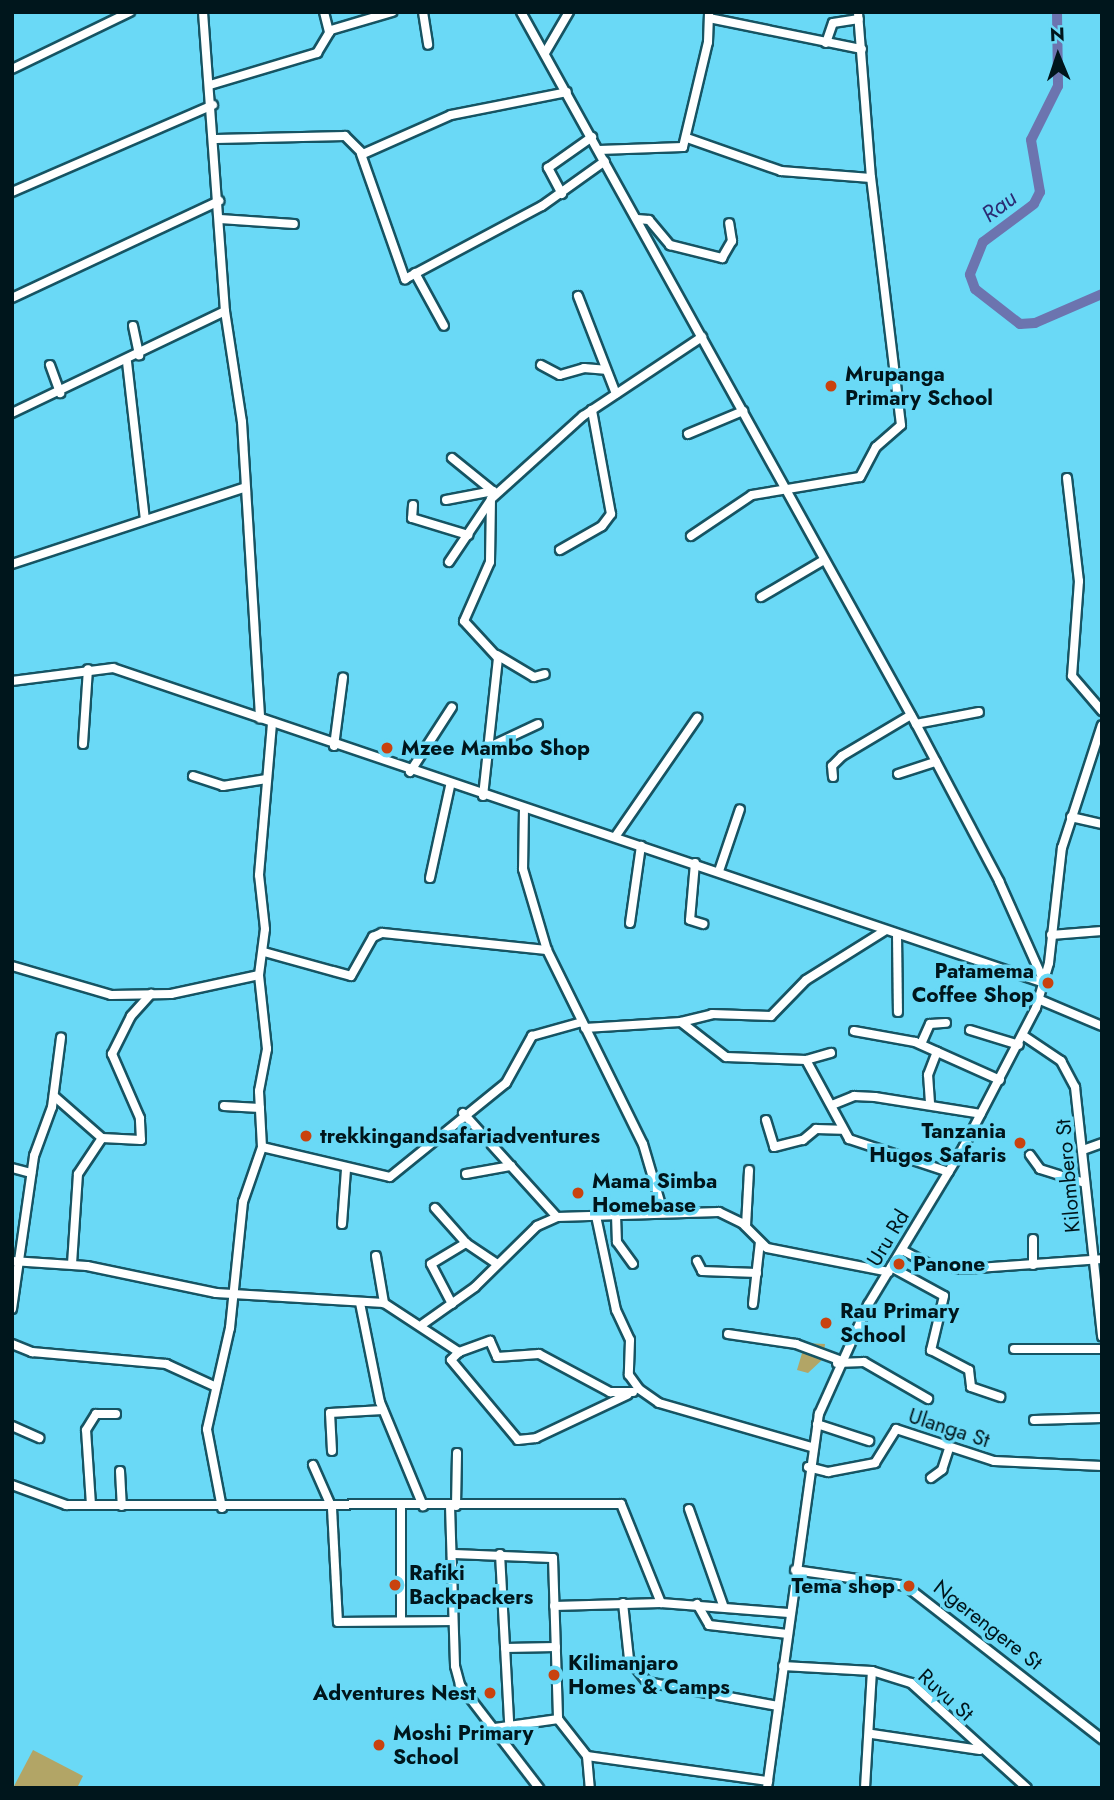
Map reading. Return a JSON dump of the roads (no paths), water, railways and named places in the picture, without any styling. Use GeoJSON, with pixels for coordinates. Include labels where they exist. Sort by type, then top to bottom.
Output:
{"type":"FeatureCollection","features":[{"type":"Feature","properties":{"kind":"street"},"geometry":{"type":"LineString","coordinates":[[12,69],[130,12]]}},
{"type":"Feature","properties":{"kind":"street"},"geometry":{"type":"LineString","coordinates":[[202,12],[216,139],[225,311],[239,393],[243,488],[260,718]]}},
{"type":"Feature","properties":{"kind":"street"},"geometry":{"type":"LineString","coordinates":[[324,12],[329,32]]}},
{"type":"Feature","properties":{"kind":"street"},"geometry":{"type":"LineString","coordinates":[[210,85],[317,53],[329,32],[392,12]]}},
{"type":"Feature","properties":{"kind":"street"},"geometry":{"type":"LineString","coordinates":[[423,12],[428,45]]}},
{"type":"Feature","properties":{"kind":"street"},"geometry":{"type":"LineString","coordinates":[[521,12],[916,724],[999,881],[1042,979]]}},
{"type":"Feature","properties":{"kind":"street"},"geometry":{"type":"LineString","coordinates":[[545,53],[569,12]]}},
{"type":"Feature","properties":{"kind":"street"},"geometry":{"type":"LineString","coordinates":[[599,150],[680,150],[687,138],[709,15],[862,49]]}},
{"type":"Feature","properties":{"kind":"street"},"geometry":{"type":"LineString","coordinates":[[691,536],[737,502],[784,486],[860,477],[876,447],[901,425],[871,178],[858,16],[833,23],[826,43]]}},
{"type":"Feature","properties":{"kind":"street"},"geometry":{"type":"LineString","coordinates":[[361,154],[451,115],[567,92]]}},
{"type":"Feature","properties":{"kind":"street"},"geometry":{"type":"LineString","coordinates":[[12,192],[213,105]]}},
{"type":"Feature","properties":{"kind":"street"},"geometry":{"type":"LineString","coordinates":[[216,139],[345,136],[361,154],[399,273],[405,279],[562,194],[605,161]]}},
{"type":"Feature","properties":{"kind":"street"},"geometry":{"type":"LineString","coordinates":[[562,194],[548,168],[592,136]]}},
{"type":"Feature","properties":{"kind":"street"},"geometry":{"type":"LineString","coordinates":[[687,138],[781,171],[871,178]]}},
{"type":"Feature","properties":{"kind":"street"},"geometry":{"type":"LineString","coordinates":[[12,298],[219,201]]}},
{"type":"Feature","properties":{"kind":"street"},"geometry":{"type":"LineString","coordinates":[[220,219],[294,225]]}},
{"type":"Feature","properties":{"kind":"street"},"geometry":{"type":"LineString","coordinates":[[638,219],[649,220],[670,245],[722,258],[732,241],[729,223]]}},
{"type":"Feature","properties":{"kind":"street"},"geometry":{"type":"LineString","coordinates":[[415,274],[444,326]]}},
{"type":"Feature","properties":{"kind":"street"},"geometry":{"type":"LineString","coordinates":[[578,296],[616,394]]}},
{"type":"Feature","properties":{"kind":"street"},"geometry":{"type":"LineString","coordinates":[[12,414],[127,362],[225,311]]}},
{"type":"Feature","properties":{"kind":"street"},"geometry":{"type":"LineString","coordinates":[[133,326],[139,355]]}},
{"type":"Feature","properties":{"kind":"street"},"geometry":{"type":"LineString","coordinates":[[449,562],[493,495],[592,410],[702,337]]}},
{"type":"Feature","properties":{"kind":"street"},"geometry":{"type":"LineString","coordinates":[[127,362],[145,519]]}},
{"type":"Feature","properties":{"kind":"street"},"geometry":{"type":"LineString","coordinates":[[50,365],[61,393]]}},
{"type":"Feature","properties":{"kind":"street"},"geometry":{"type":"LineString","coordinates":[[541,365],[560,375],[584,368],[605,370]]}},
{"type":"Feature","properties":{"kind":"street"},"geometry":{"type":"LineString","coordinates":[[560,550],[602,526],[611,514],[592,410]]}},
{"type":"Feature","properties":{"kind":"street"},"geometry":{"type":"LineString","coordinates":[[688,435],[743,411]]}},
{"type":"Feature","properties":{"kind":"street"},"geometry":{"type":"LineString","coordinates":[[452,458],[493,495],[491,562],[464,624],[497,655],[534,677],[545,674]]}},
{"type":"Feature","properties":{"kind":"street"},"geometry":{"type":"LineString","coordinates":[[1067,478],[1079,581],[1072,676],[1102,711]]}},
{"type":"Feature","properties":{"kind":"street"},"geometry":{"type":"LineString","coordinates":[[12,564],[243,488]]}},
{"type":"Feature","properties":{"kind":"street"},"geometry":{"type":"LineString","coordinates":[[446,500],[493,495]]}},
{"type":"Feature","properties":{"kind":"street"},"geometry":{"type":"LineString","coordinates":[[413,505],[412,518],[468,535]]}},
{"type":"Feature","properties":{"kind":"street"},"geometry":{"type":"LineString","coordinates":[[761,597],[824,560]]}},
{"type":"Feature","properties":{"kind":"street"},"geometry":{"type":"LineString","coordinates":[[483,796],[497,655]]}},
{"type":"Feature","properties":{"kind":"street"},"geometry":{"type":"LineString","coordinates":[[12,681],[88,669],[113,668],[450,786],[695,863],[897,934],[1042,979]]}},
{"type":"Feature","properties":{"kind":"street"},"geometry":{"type":"LineString","coordinates":[[83,744],[88,669]]}},
{"type":"Feature","properties":{"kind":"street"},"geometry":{"type":"LineString","coordinates":[[334,746],[343,678]]}},
{"type":"Feature","properties":{"kind":"street"},"geometry":{"type":"LineString","coordinates":[[410,772],[452,707]]}},
{"type":"Feature","properties":{"kind":"street"},"geometry":{"type":"LineString","coordinates":[[916,724],[979,712]]}},
{"type":"Feature","properties":{"kind":"street"},"geometry":{"type":"LineString","coordinates":[[832,778],[835,762],[911,715]]}},
{"type":"Feature","properties":{"kind":"street"},"geometry":{"type":"LineString","coordinates":[[615,837],[697,719]]}},
{"type":"Feature","properties":{"kind":"street"},"geometry":{"type":"LineString","coordinates":[[222,1508],[207,1436],[232,1294],[243,1202],[262,1147],[260,1108],[267,1049],[258,975],[264,952],[259,875],[272,723]]}},
{"type":"Feature","properties":{"kind":"street"},"geometry":{"type":"LineString","coordinates":[[489,747],[538,724]]}},
{"type":"Feature","properties":{"kind":"street","name":"Uru Rd"},"geometry":{"type":"LineString","coordinates":[[767,1784],[808,1467],[817,1424],[838,1362],[949,1172],[1024,1036],[1038,999],[1071,817],[1102,726]]}},
{"type":"Feature","properties":{"kind":"street"},"geometry":{"type":"LineString","coordinates":[[898,774],[936,762]]}},
{"type":"Feature","properties":{"kind":"street"},"geometry":{"type":"LineString","coordinates":[[193,776],[217,786],[266,779]]}},
{"type":"Feature","properties":{"kind":"street"},"geometry":{"type":"LineString","coordinates":[[430,878],[450,786]]}},
{"type":"Feature","properties":{"kind":"street"},"geometry":{"type":"LineString","coordinates":[[524,808],[523,869],[547,950],[643,1144],[663,1212]]}},
{"type":"Feature","properties":{"kind":"street"},"geometry":{"type":"LineString","coordinates":[[719,871],[740,809]]}},
{"type":"Feature","properties":{"kind":"street"},"geometry":{"type":"LineString","coordinates":[[1071,817],[1102,824]]}},
{"type":"Feature","properties":{"kind":"street"},"geometry":{"type":"LineString","coordinates":[[630,923],[641,846]]}},
{"type":"Feature","properties":{"kind":"street"},"geometry":{"type":"LineString","coordinates":[[695,863],[690,920],[703,924]]}},
{"type":"Feature","properties":{"kind":"street"},"geometry":{"type":"LineString","coordinates":[[262,1147],[346,1169],[390,1177],[463,1113],[511,1078],[532,1036],[583,1025],[681,1022],[712,1014],[771,1016],[806,980],[886,930]]}},
{"type":"Feature","properties":{"kind":"street"},"geometry":{"type":"LineString","coordinates":[[1051,935],[1102,931]]}},
{"type":"Feature","properties":{"kind":"street"},"geometry":{"type":"LineString","coordinates":[[264,952],[351,976],[373,937],[382,933],[547,950]]}},
{"type":"Feature","properties":{"kind":"street"},"geometry":{"type":"LineString","coordinates":[[897,934],[898,1012]]}},
{"type":"Feature","properties":{"kind":"street"},"geometry":{"type":"LineString","coordinates":[[12,966],[83,990],[151,994],[258,975]]}},
{"type":"Feature","properties":{"kind":"street"},"geometry":{"type":"LineString","coordinates":[[54,1096],[102,1138],[135,1143],[143,1137],[112,1056],[131,1017],[151,994]]}},
{"type":"Feature","properties":{"kind":"street"},"geometry":{"type":"LineString","coordinates":[[1038,999],[1102,1026]]}},
{"type":"Feature","properties":{"kind":"street"},"geometry":{"type":"LineString","coordinates":[[681,1022],[726,1057],[806,1060],[831,1053]]}},
{"type":"Feature","properties":{"kind":"street"},"geometry":{"type":"LineString","coordinates":[[921,1044],[930,1024],[946,1023]]}},
{"type":"Feature","properties":{"kind":"street"},"geometry":{"type":"LineString","coordinates":[[970,1030],[1019,1045]]}},
{"type":"Feature","properties":{"kind":"street"},"geometry":{"type":"LineString","coordinates":[[853,1031],[921,1044],[1000,1080]]}},
{"type":"Feature","properties":{"kind":"street","name":"Kilombero St"},"geometry":{"type":"LineString","coordinates":[[1024,1036],[1060,1061],[1073,1079],[1085,1182],[1098,1258],[1102,1337]]}},
{"type":"Feature","properties":{"kind":"street"},"geometry":{"type":"LineString","coordinates":[[12,1309],[16,1262],[31,1173],[54,1096],[61,1038]]}},
{"type":"Feature","properties":{"kind":"street"},"geometry":{"type":"LineString","coordinates":[[930,1102],[928,1075],[937,1052]]}},
{"type":"Feature","properties":{"kind":"street"},"geometry":{"type":"LineString","coordinates":[[806,1060],[832,1105],[841,1130],[858,1144],[949,1172]]}},
{"type":"Feature","properties":{"kind":"street"},"geometry":{"type":"LineString","coordinates":[[832,1105],[854,1096],[930,1102],[981,1114]]}},
{"type":"Feature","properties":{"kind":"street"},"geometry":{"type":"LineString","coordinates":[[224,1106],[260,1108]]}},
{"type":"Feature","properties":{"kind":"street"},"geometry":{"type":"LineString","coordinates":[[463,1113],[557,1217]]}},
{"type":"Feature","properties":{"kind":"street"},"geometry":{"type":"LineString","coordinates":[[766,1121],[774,1147],[803,1140],[816,1129],[841,1130]]}},
{"type":"Feature","properties":{"kind":"street"},"geometry":{"type":"LineString","coordinates":[[72,1264],[78,1174],[102,1138]]}},
{"type":"Feature","properties":{"kind":"street"},"geometry":{"type":"LineString","coordinates":[[1083,1150],[1102,1143]]}},
{"type":"Feature","properties":{"kind":"street"},"geometry":{"type":"LineString","coordinates":[[1030,1155],[1046,1172],[1085,1182]]}},
{"type":"Feature","properties":{"kind":"street"},"geometry":{"type":"LineString","coordinates":[[466,1174],[511,1166]]}},
{"type":"Feature","properties":{"kind":"street"},"geometry":{"type":"LineString","coordinates":[[12,1168],[31,1173]]}},
{"type":"Feature","properties":{"kind":"street"},"geometry":{"type":"LineString","coordinates":[[342,1224],[346,1169]]}},
{"type":"Feature","properties":{"kind":"street"},"geometry":{"type":"LineString","coordinates":[[746,1226],[749,1170]]}},
{"type":"Feature","properties":{"kind":"street"},"geometry":{"type":"LineString","coordinates":[[435,1208],[466,1243],[497,1264]]}},
{"type":"Feature","properties":{"kind":"street"},"geometry":{"type":"LineString","coordinates":[[423,1324],[452,1304],[537,1226],[557,1217],[719,1212],[746,1226],[769,1248],[890,1269],[944,1296],[931,1350],[970,1370],[971,1387],[1000,1398]]}},
{"type":"Feature","properties":{"kind":"street"},"geometry":{"type":"LineString","coordinates":[[616,1215],[617,1242],[632,1264]]}},
{"type":"Feature","properties":{"kind":"street"},"geometry":{"type":"LineString","coordinates":[[596,1216],[616,1310],[630,1340],[629,1375],[636,1391]]}},
{"type":"Feature","properties":{"kind":"street"},"geometry":{"type":"LineString","coordinates":[[1033,1239],[1033,1265]]}},
{"type":"Feature","properties":{"kind":"street"},"geometry":{"type":"LineString","coordinates":[[753,1304],[760,1242]]}},
{"type":"Feature","properties":{"kind":"street"},"geometry":{"type":"LineString","coordinates":[[452,1304],[431,1264],[466,1243]]}},
{"type":"Feature","properties":{"kind":"street"},"geometry":{"type":"LineString","coordinates":[[902,1250],[942,1267],[1033,1265],[1098,1258]]}},
{"type":"Feature","properties":{"kind":"street"},"geometry":{"type":"LineString","coordinates":[[376,1256],[384,1303]]}},
{"type":"Feature","properties":{"kind":"street"},"geometry":{"type":"LineString","coordinates":[[697,1261],[702,1271],[757,1273]]}},
{"type":"Feature","properties":{"kind":"street"},"geometry":{"type":"LineString","coordinates":[[16,1262],[72,1264],[232,1294],[384,1303],[423,1324],[459,1352]]}},
{"type":"Feature","properties":{"kind":"street"},"geometry":{"type":"LineString","coordinates":[[360,1303],[383,1409],[423,1506]]}},
{"type":"Feature","properties":{"kind":"street"},"geometry":{"type":"LineString","coordinates":[[728,1334],[796,1344],[838,1362],[864,1362],[928,1399]]}},
{"type":"Feature","properties":{"kind":"street"},"geometry":{"type":"LineString","coordinates":[[636,1391],[523,1441],[506,1431],[451,1360],[459,1352],[490,1341],[497,1357],[539,1354],[610,1392],[636,1391],[659,1403],[811,1447]]}},
{"type":"Feature","properties":{"kind":"street"},"geometry":{"type":"LineString","coordinates":[[12,1344],[32,1352],[166,1364],[216,1387]]}},
{"type":"Feature","properties":{"kind":"street"},"geometry":{"type":"LineString","coordinates":[[1014,1349],[1102,1349]]}},
{"type":"Feature","properties":{"kind":"street"},"geometry":{"type":"LineString","coordinates":[[332,1451],[330,1413],[383,1409]]}},
{"type":"Feature","properties":{"kind":"street"},"geometry":{"type":"LineString","coordinates":[[91,1505],[86,1430],[96,1414],[116,1414]]}},
{"type":"Feature","properties":{"kind":"street"},"geometry":{"type":"LineString","coordinates":[[1034,1420],[1102,1418]]}},
{"type":"Feature","properties":{"kind":"street"},"geometry":{"type":"LineString","coordinates":[[817,1424],[869,1441]]}},
{"type":"Feature","properties":{"kind":"street"},"geometry":{"type":"LineString","coordinates":[[12,1426],[39,1438]]}},
{"type":"Feature","properties":{"kind":"street","name":"Ulanga St"},"geometry":{"type":"LineString","coordinates":[[808,1467],[828,1472],[875,1462],[895,1429],[949,1448],[1018,1465],[1102,1466]]}},
{"type":"Feature","properties":{"kind":"street"},"geometry":{"type":"LineString","coordinates":[[931,1478],[942,1470],[949,1448]]}},
{"type":"Feature","properties":{"kind":"street"},"geometry":{"type":"LineString","coordinates":[[457,1453],[452,1554],[453,1621],[460,1685],[539,1788]]}},
{"type":"Feature","properties":{"kind":"street"},"geometry":{"type":"LineString","coordinates":[[313,1465],[332,1507],[338,1622],[453,1621]]}},
{"type":"Feature","properties":{"kind":"street"},"geometry":{"type":"LineString","coordinates":[[120,1471],[122,1506]]}},
{"type":"Feature","properties":{"kind":"street"},"geometry":{"type":"LineString","coordinates":[[12,1485],[49,1502],[91,1505],[222,1508],[624,1506],[661,1603]]}},
{"type":"Feature","properties":{"kind":"street"},"geometry":{"type":"LineString","coordinates":[[401,1506],[401,1621]]}},
{"type":"Feature","properties":{"kind":"street"},"geometry":{"type":"LineString","coordinates":[[689,1509],[723,1605]]}},
{"type":"Feature","properties":{"kind":"street"},"geometry":{"type":"LineString","coordinates":[[452,1554],[553,1558],[558,1719],[587,1756],[590,1788]]}},
{"type":"Feature","properties":{"kind":"street"},"geometry":{"type":"LineString","coordinates":[[500,1554],[509,1722]]}},
{"type":"Feature","properties":{"kind":"street","name":"Ngerengere St"},"geometry":{"type":"LineString","coordinates":[[794,1570],[913,1590],[1102,1739]]}},
{"type":"Feature","properties":{"kind":"street"},"geometry":{"type":"LineString","coordinates":[[623,1603],[629,1659],[648,1682],[778,1706]]}},
{"type":"Feature","properties":{"kind":"street"},"geometry":{"type":"LineString","coordinates":[[697,1604],[709,1625],[787,1634]]}},
{"type":"Feature","properties":{"kind":"street"},"geometry":{"type":"LineString","coordinates":[[554,1606],[697,1604],[789,1613]]}},
{"type":"Feature","properties":{"kind":"street"},"geometry":{"type":"LineString","coordinates":[[505,1648],[556,1647]]}},
{"type":"Feature","properties":{"kind":"street","name":"Ruvu St"},"geometry":{"type":"LineString","coordinates":[[783,1666],[872,1671],[911,1683],[981,1750],[1027,1788]]}},
{"type":"Feature","properties":{"kind":"street"},"geometry":{"type":"LineString","coordinates":[[864,1788],[872,1734],[872,1671]]}},
{"type":"Feature","properties":{"kind":"street"},"geometry":{"type":"LineString","coordinates":[[495,1728],[509,1722],[558,1719]]}},
{"type":"Feature","properties":{"kind":"street"},"geometry":{"type":"LineString","coordinates":[[872,1734],[981,1750]]}},
{"type":"Feature","properties":{"kind":"street"},"geometry":{"type":"LineString","coordinates":[[587,1756],[767,1784]]}},
{"type":"Feature","properties":{"kind":"waterway","name":"Rau"},"geometry":{"type":"LineString","coordinates":[[1057,12],[1058,86],[1031,140],[1040,192],[1034,204],[983,242],[970,275],[975,289],[1020,324],[1035,323],[1102,294]]}},
{"type":"Feature","properties":{"kind":"place","name":"Mrupanga Primary School"},"geometry":{"type":"Point","coordinates":[831,386]}},
{"type":"Feature","properties":{"kind":"place","name":"Mzee Mambo Shop"},"geometry":{"type":"Point","coordinates":[387,748]}},
{"type":"Feature","properties":{"kind":"place","name":"Patamema Coffee Shop"},"geometry":{"type":"Point","coordinates":[1048,983]}},
{"type":"Feature","properties":{"kind":"place","name":"trekkingandsafariadventures"},"geometry":{"type":"Point","coordinates":[306,1136]}},
{"type":"Feature","properties":{"kind":"place","name":"Tanzania Hugos Safaris"},"geometry":{"type":"Point","coordinates":[1020,1143]}},
{"type":"Feature","properties":{"kind":"place","name":"Mama Simba Homebase"},"geometry":{"type":"Point","coordinates":[578,1193]}},
{"type":"Feature","properties":{"kind":"place","name":"Panone"},"geometry":{"type":"Point","coordinates":[899,1264]}},
{"type":"Feature","properties":{"kind":"place","name":"Rau Primary School"},"geometry":{"type":"Point","coordinates":[826,1323]}},
{"type":"Feature","properties":{"kind":"place","name":"Rafiki Backpackers"},"geometry":{"type":"Point","coordinates":[395,1585]}},
{"type":"Feature","properties":{"kind":"place","name":"Tema shop"},"geometry":{"type":"Point","coordinates":[909,1586]}},
{"type":"Feature","properties":{"kind":"place","name":"Kilimanjaro Homes & Camps"},"geometry":{"type":"Point","coordinates":[554,1675]}},
{"type":"Feature","properties":{"kind":"place","name":"Adventures Nest"},"geometry":{"type":"Point","coordinates":[490,1693]}},
{"type":"Feature","properties":{"kind":"place","name":"Moshi Primary School"},"geometry":{"type":"Point","coordinates":[379,1745]}}]}
